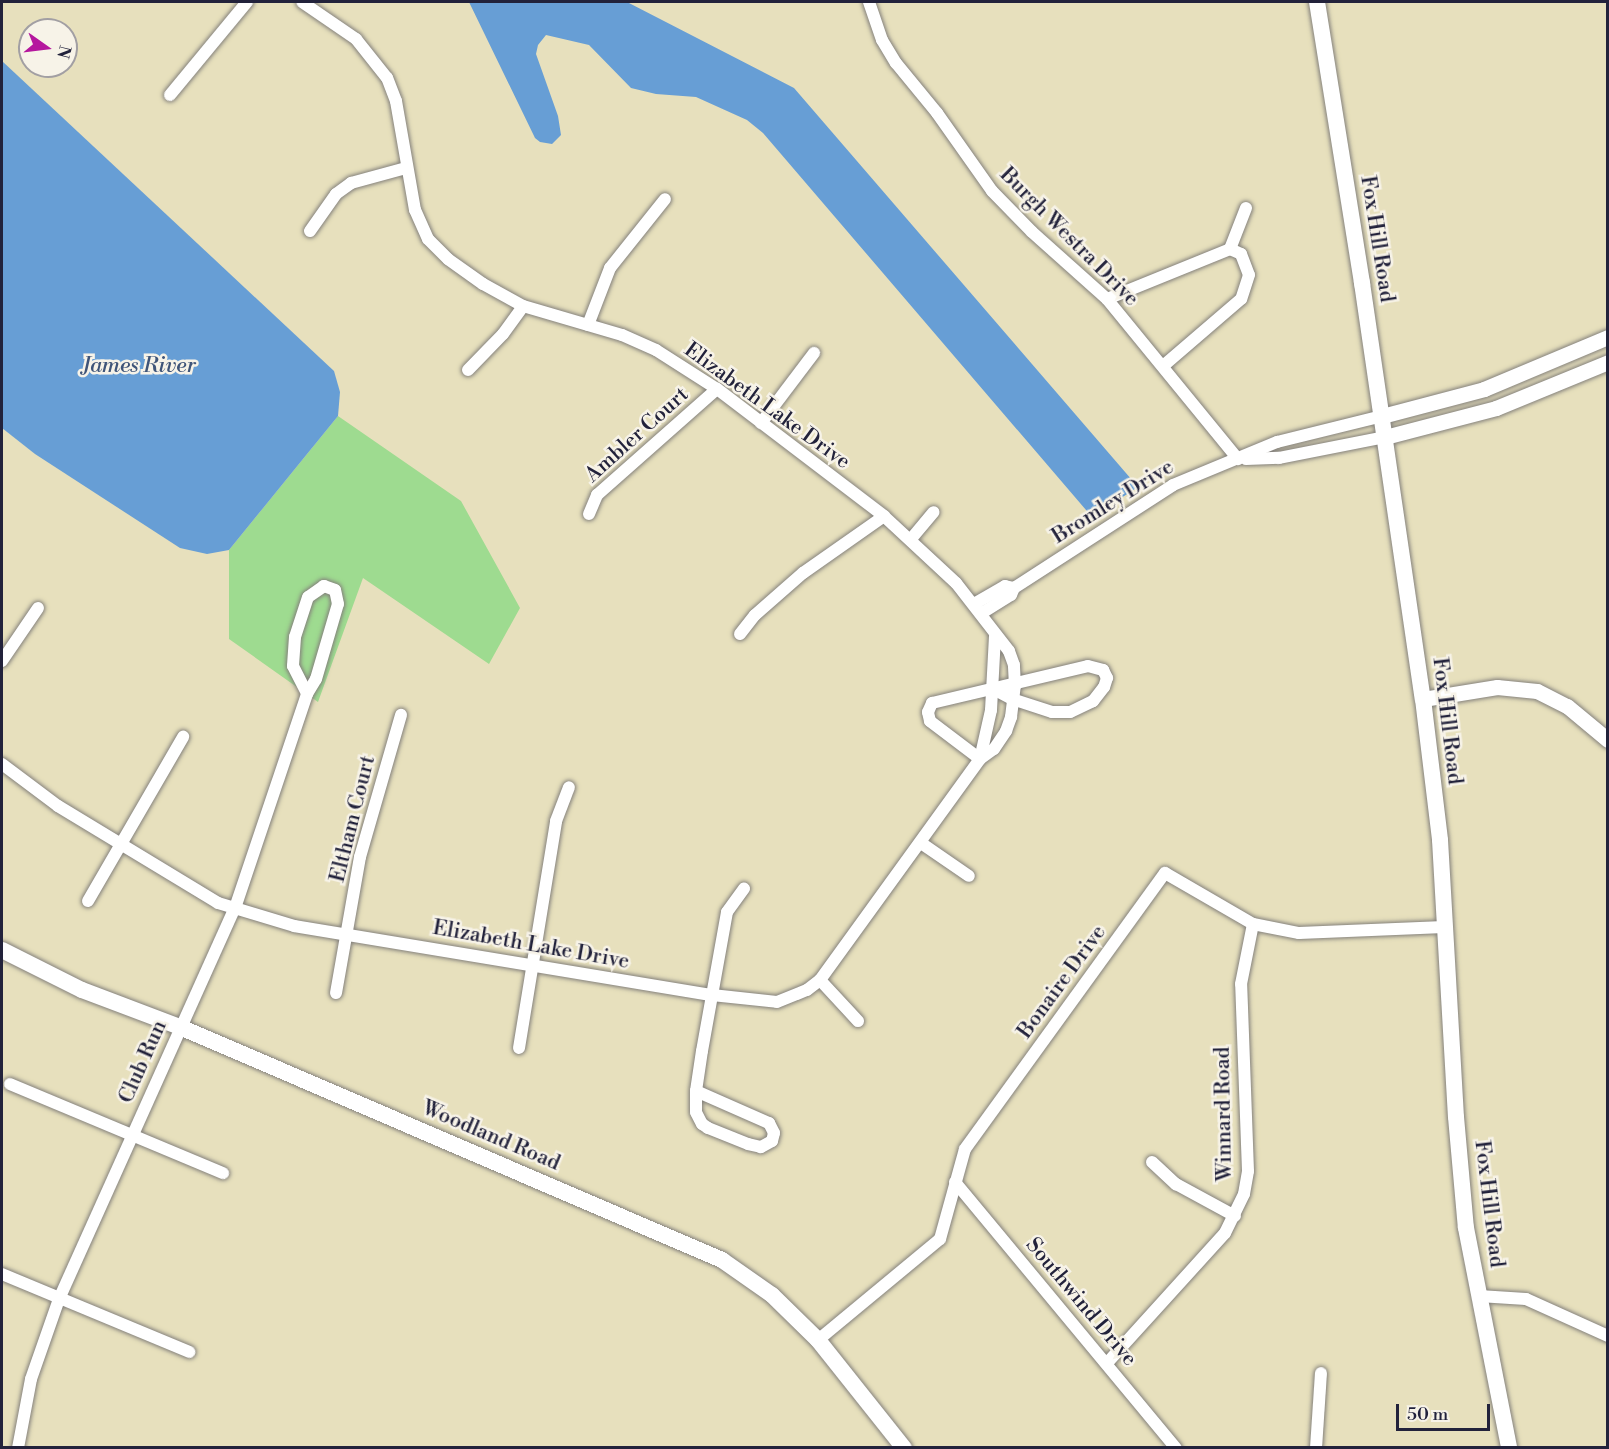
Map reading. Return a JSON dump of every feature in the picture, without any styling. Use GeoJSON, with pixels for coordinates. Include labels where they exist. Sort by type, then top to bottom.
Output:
{"type":"FeatureCollection","features":[{"type":"Feature","properties":{"kind":"main road","name":"Fox Hill Road"},"geometry":{"type":"LineString","coordinates":[[1317,2],[1382,416],[1423,699],[1440,840],[1444,927],[1466,1228],[1509,1448]]}},
{"type":"Feature","properties":{"kind":"main road","name":"Woodland Road"},"geometry":{"type":"LineString","coordinates":[[2,950],[82,990],[180,1027],[722,1260],[772,1295],[818,1340],[904,1448]]}},
{"type":"Feature","properties":{"kind":"street"},"geometry":{"type":"LineString","coordinates":[[170,95],[247,2]]}},
{"type":"Feature","properties":{"kind":"street","name":"Elizabeth Lake Drive"},"geometry":{"type":"LineString","coordinates":[[2,764],[58,806],[218,903],[294,926],[712,995],[777,1002],[807,990],[820,980],[980,759],[994,749],[1006,731],[1014,700],[1012,658],[978,608],[911,539],[884,516],[717,389],[656,350],[588,325],[523,306],[483,284],[448,259],[428,239],[415,210],[396,101],[387,78],[356,39],[302,2]]}},
{"type":"Feature","properties":{"kind":"street","name":"Burgh Westra Drive"},"geometry":{"type":"LineString","coordinates":[[869,2],[882,40],[896,63],[937,113],[962,152],[992,191],[1032,232],[1107,299],[1238,459]]}},
{"type":"Feature","properties":{"kind":"street"},"geometry":{"type":"LineString","coordinates":[[310,231],[336,194],[351,183],[406,168]]}},
{"type":"Feature","properties":{"kind":"street"},"geometry":{"type":"LineString","coordinates":[[588,325],[610,268],[665,199]]}},
{"type":"Feature","properties":{"kind":"street"},"geometry":{"type":"LineString","coordinates":[[1107,299],[1230,249],[1246,208]]}},
{"type":"Feature","properties":{"kind":"street"},"geometry":{"type":"LineString","coordinates":[[1163,366],[1241,299],[1249,275],[1241,254],[1230,249]]}},
{"type":"Feature","properties":{"kind":"street"},"geometry":{"type":"LineString","coordinates":[[468,370],[503,334],[523,306]]}},
{"type":"Feature","properties":{"kind":"street"},"geometry":{"type":"LineString","coordinates":[[1382,416],[1484,389],[1608,337]]}},
{"type":"Feature","properties":{"kind":"street"},"geometry":{"type":"LineString","coordinates":[[761,423],[814,353]]}},
{"type":"Feature","properties":{"kind":"street"},"geometry":{"type":"LineString","coordinates":[[1385,437],[1496,408],[1608,362]]}},
{"type":"Feature","properties":{"kind":"street","name":"Ambler Court"},"geometry":{"type":"LineString","coordinates":[[590,514],[597,495],[717,389]]}},
{"type":"Feature","properties":{"kind":"street","name":"Bromley Drive"},"geometry":{"type":"LineString","coordinates":[[978,608],[1011,595],[1014,588],[1173,485],[1277,442],[1382,416]]}},
{"type":"Feature","properties":{"kind":"street","name":"Bromley Drive"},"geometry":{"type":"LineString","coordinates":[[1238,459],[1279,458],[1385,437]]}},
{"type":"Feature","properties":{"kind":"street"},"geometry":{"type":"LineString","coordinates":[[911,539],[934,512]]}},
{"type":"Feature","properties":{"kind":"street"},"geometry":{"type":"LineString","coordinates":[[740,634],[755,615],[803,573],[884,516]]}},
{"type":"Feature","properties":{"kind":"street","name":"Club Run"},"geometry":{"type":"LineString","coordinates":[[18,1448],[31,1379],[59,1299],[235,908],[307,694],[316,679],[338,604],[335,590],[324,586],[308,597],[295,637],[293,666],[307,694]]}},
{"type":"Feature","properties":{"kind":"street"},"geometry":{"type":"LineString","coordinates":[[2,661],[39,608]]}},
{"type":"Feature","properties":{"kind":"street","name":"Elizabeth Lake Drive"},"geometry":{"type":"LineString","coordinates":[[980,759],[993,689],[995,636]]}},
{"type":"Feature","properties":{"kind":"street"},"geometry":{"type":"LineString","coordinates":[[980,759],[934,726],[928,717],[928,712],[936,701],[1088,666],[1103,670],[1107,678],[1104,687],[1094,701],[1075,711],[1052,712],[1014,700],[993,689]]}},
{"type":"Feature","properties":{"kind":"street"},"geometry":{"type":"LineString","coordinates":[[1423,699],[1497,687],[1537,691],[1567,706],[1608,740]]}},
{"type":"Feature","properties":{"kind":"street","name":"Eltham Court"},"geometry":{"type":"LineString","coordinates":[[336,993],[360,857],[401,715]]}},
{"type":"Feature","properties":{"kind":"street"},"geometry":{"type":"LineString","coordinates":[[87,901],[183,737]]}},
{"type":"Feature","properties":{"kind":"street"},"geometry":{"type":"LineString","coordinates":[[519,1048],[556,821],[568,787]]}},
{"type":"Feature","properties":{"kind":"street"},"geometry":{"type":"LineString","coordinates":[[921,843],[969,876]]}},
{"type":"Feature","properties":{"kind":"street","name":"Bonaire Drive"},"geometry":{"type":"LineString","coordinates":[[818,1340],[940,1239],[965,1149],[1165,873],[1253,924],[1299,933],[1444,927]]}},
{"type":"Feature","properties":{"kind":"street"},"geometry":{"type":"LineString","coordinates":[[696,1091],[769,1123],[774,1133],[772,1141],[765,1146],[753,1146],[708,1128],[702,1124],[696,1112],[696,1091],[727,912],[744,889]]}},
{"type":"Feature","properties":{"kind":"street","name":"Winnard Road"},"geometry":{"type":"LineString","coordinates":[[1108,1362],[1213,1248],[1235,1216],[1244,1194],[1248,1171],[1241,984],[1253,924]]}},
{"type":"Feature","properties":{"kind":"street"},"geometry":{"type":"LineString","coordinates":[[820,980],[858,1021]]}},
{"type":"Feature","properties":{"kind":"street"},"geometry":{"type":"LineString","coordinates":[[10,1084],[223,1173]]}},
{"type":"Feature","properties":{"kind":"street"},"geometry":{"type":"LineString","coordinates":[[1152,1162],[1176,1184],[1235,1216]]}},
{"type":"Feature","properties":{"kind":"street","name":"Southwind Drive"},"geometry":{"type":"LineString","coordinates":[[956,1182],[1108,1362],[1176,1448]]}},
{"type":"Feature","properties":{"kind":"street"},"geometry":{"type":"LineString","coordinates":[[2,1274],[189,1352]]}},
{"type":"Feature","properties":{"kind":"street"},"geometry":{"type":"LineString","coordinates":[[1479,1296],[1526,1299],[1608,1336]]}},
{"type":"Feature","properties":{"kind":"street"},"geometry":{"type":"LineString","coordinates":[[1316,1448],[1322,1373]]}},
{"type":"Feature","properties":{"kind":"green space"},"geometry":{"type":"Polygon","coordinates":[[[338,416],[461,501],[520,608],[489,664],[363,578],[318,702],[229,639],[229,550],[338,416]]]}},
{"type":"Feature","properties":{"kind":"water"},"geometry":{"type":"Polygon","coordinates":[[[469,2],[627,2],[794,88],[1138,487],[1092,517],[763,133],[747,120],[696,97],[656,94],[631,88],[589,45],[546,35],[538,45],[536,54],[558,116],[561,135],[552,144],[540,142],[535,138],[469,2]]]}},
{"type":"Feature","properties":{"kind":"water","name":"James River"},"geometry":{"type":"Polygon","coordinates":[[[2,61],[334,371],[340,392],[338,416],[229,550],[207,554],[180,548],[35,454],[2,428],[2,61]]]}}]}
